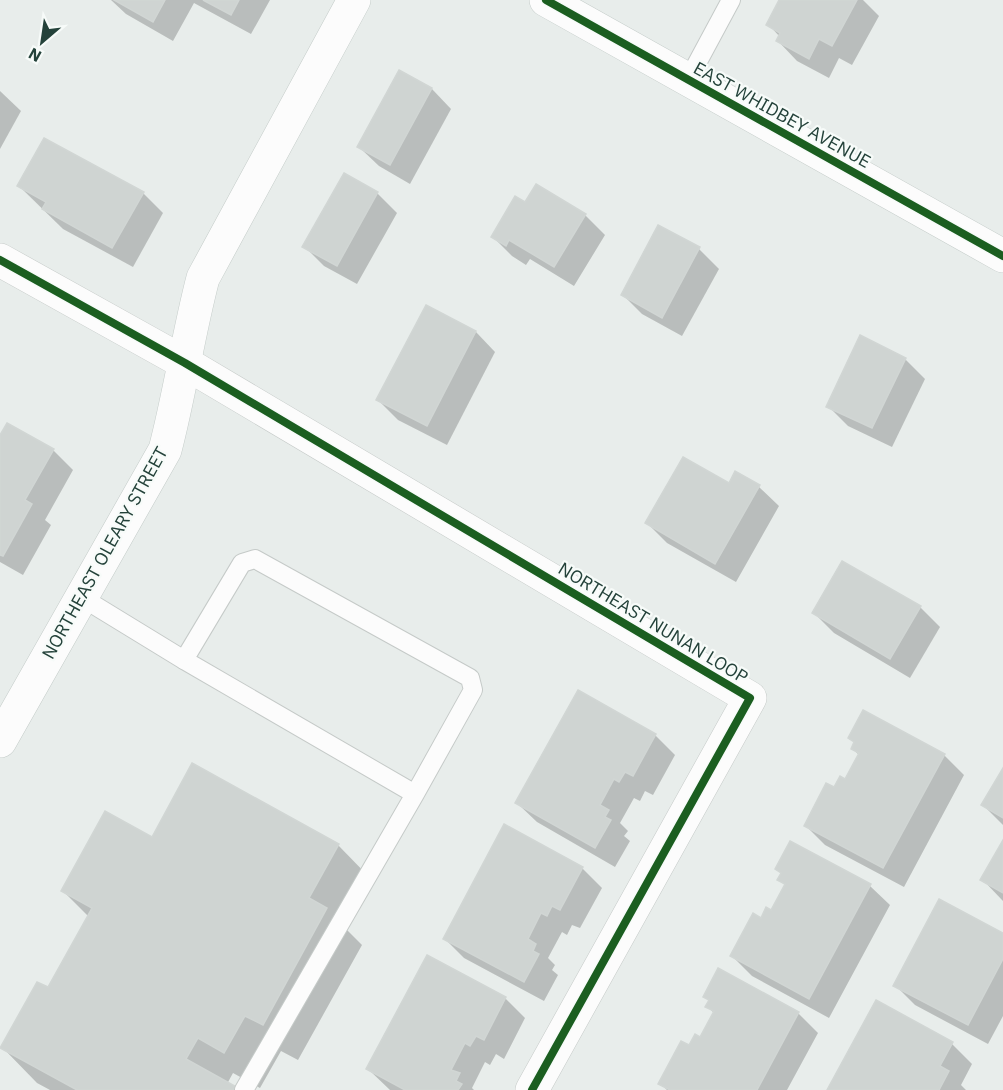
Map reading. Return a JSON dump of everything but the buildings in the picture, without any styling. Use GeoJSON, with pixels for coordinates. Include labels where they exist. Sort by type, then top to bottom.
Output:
{"type":"FeatureCollection","features":[{"type":"Feature","properties":{"kind":"street","name":"NORTHEAST OLEARY STREET"},"geometry":{"type":"LineString","coordinates":[[0,741],[165,450],[203,278],[354,0]]}},
{"type":"Feature","properties":{"kind":"street","name":"EAST WHIDBEY AVENUE"},"geometry":{"type":"LineString","coordinates":[[546,0],[1003,256]]}},
{"type":"Feature","properties":{"kind":"street"},"geometry":{"type":"LineString","coordinates":[[0,260],[185,363]]}},
{"type":"Feature","properties":{"kind":"street","name":"NORTHEAST NUNAN LOOP"},"geometry":{"type":"LineString","coordinates":[[185,363],[750,698],[532,1090]]}},
{"type":"Feature","properties":{"kind":"lane"},"geometry":{"type":"LineString","coordinates":[[688,80],[731,0]]}},
{"type":"Feature","properties":{"kind":"lane"},"geometry":{"type":"LineString","coordinates":[[184,660],[242,564],[255,559],[470,678],[473,690],[244,1090]]}},
{"type":"Feature","properties":{"kind":"lane"},"geometry":{"type":"LineString","coordinates":[[81,597],[184,660],[415,794]]}},
{"type":"Feature","properties":{"kind":"cycle path"},"geometry":{"type":"LineString","coordinates":[[546,0],[1003,256]]}},
{"type":"Feature","properties":{"kind":"cycle path"},"geometry":{"type":"LineString","coordinates":[[0,260],[185,363],[750,698],[532,1090]]}}]}
